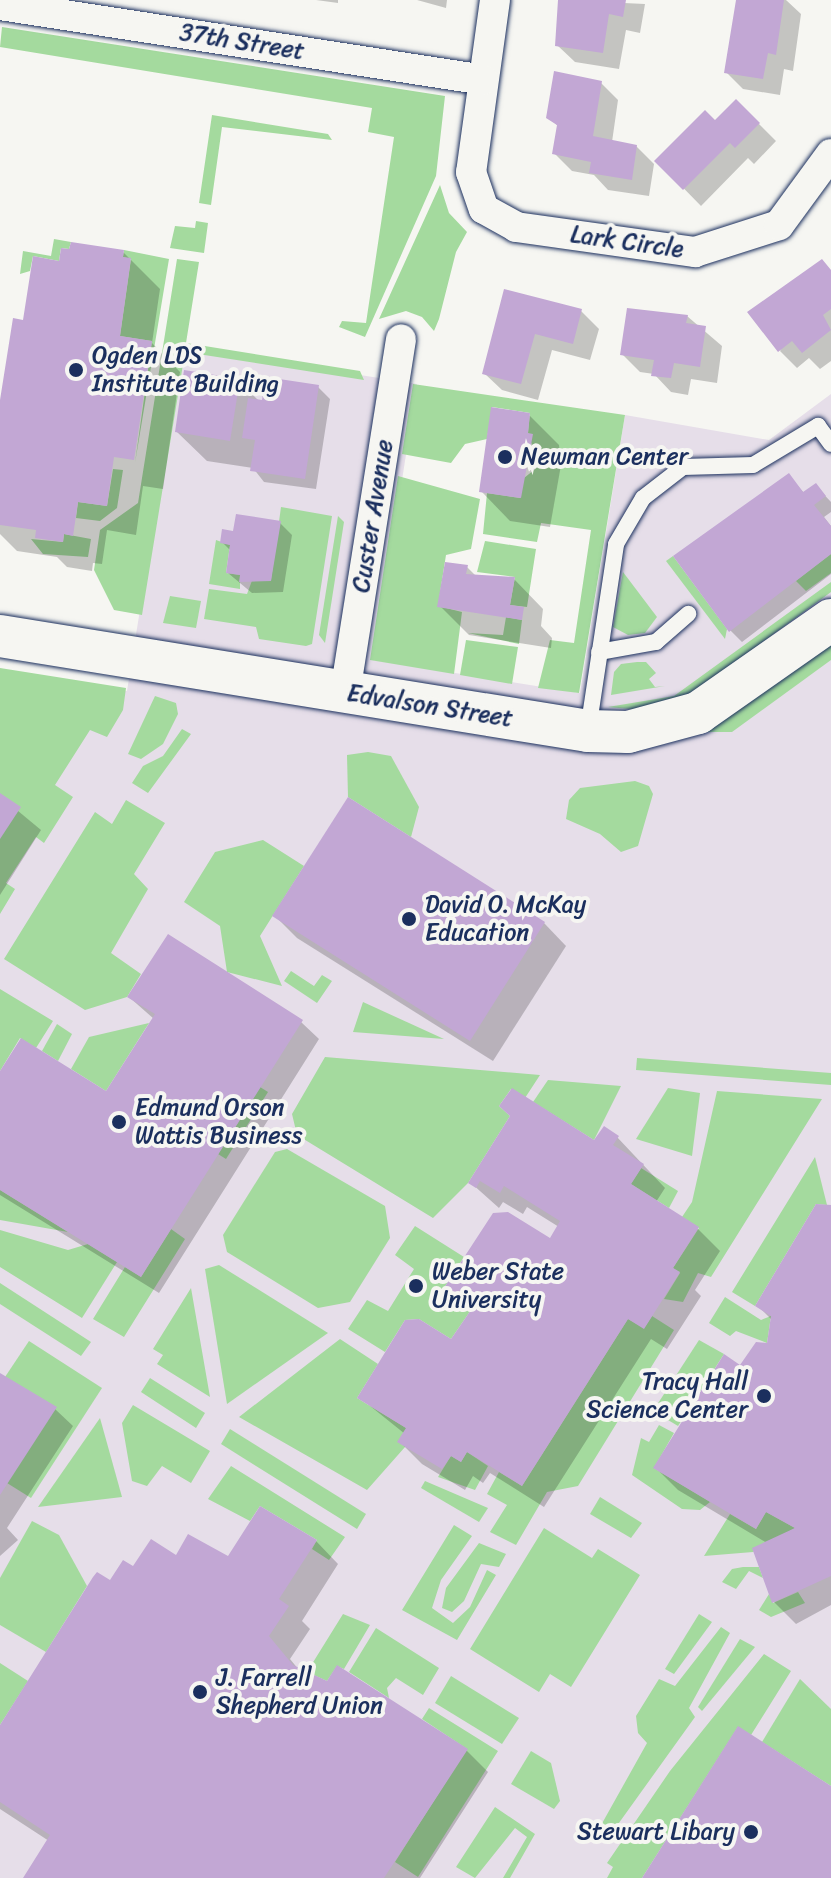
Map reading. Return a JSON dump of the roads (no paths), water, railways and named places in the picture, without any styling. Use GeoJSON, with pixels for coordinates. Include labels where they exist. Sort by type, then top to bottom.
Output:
{"type":"FeatureCollection","features":[{"type":"Feature","properties":{"kind":"street"},"geometry":{"type":"LineString","coordinates":[[483,80],[495,0]]}},
{"type":"Feature","properties":{"kind":"street","name":"37th Street"},"geometry":{"type":"LineString","coordinates":[[3,3],[483,80]]}},
{"type":"Feature","properties":{"kind":"street","name":"Lark Circle"},"geometry":{"type":"LineString","coordinates":[[483,80],[471,172],[484,209],[516,227],[695,252],[779,225],[831,154]]}},
{"type":"Feature","properties":{"kind":"street","name":"Custer Avenue"},"geometry":{"type":"LineString","coordinates":[[345,693],[401,339]]}},
{"type":"Feature","properties":{"kind":"street","name":"Edvalson Street"},"geometry":{"type":"LineString","coordinates":[[0,636],[588,731],[628,732],[698,713],[831,620]]}},
{"type":"Feature","properties":{"kind":"lane"},"geometry":{"type":"LineString","coordinates":[[588,731],[616,544],[643,498],[683,467],[753,465],[818,426],[831,444]]}},
{"type":"Feature","properties":{"kind":"lane"},"geometry":{"type":"LineString","coordinates":[[599,652],[656,642],[688,614]]}},
{"type":"Feature","properties":{"kind":"place","name":"Ogden LDS Institute Building"},"geometry":{"type":"Point","coordinates":[76,370]}},
{"type":"Feature","properties":{"kind":"place","name":"Newman Center"},"geometry":{"type":"Point","coordinates":[505,457]}},
{"type":"Feature","properties":{"kind":"place","name":"David O. McKay Education"},"geometry":{"type":"Point","coordinates":[409,919]}},
{"type":"Feature","properties":{"kind":"place","name":"Edmund Orson Wattis Business"},"geometry":{"type":"Point","coordinates":[119,1122]}},
{"type":"Feature","properties":{"kind":"place","name":"Weber State University"},"geometry":{"type":"Point","coordinates":[416,1286]}},
{"type":"Feature","properties":{"kind":"place","name":"Tracy Hall Science Center"},"geometry":{"type":"Point","coordinates":[764,1396]}},
{"type":"Feature","properties":{"kind":"place","name":"J. Farrell Shepherd Union"},"geometry":{"type":"Point","coordinates":[200,1692]}},
{"type":"Feature","properties":{"kind":"place","name":"Stewart Libary"},"geometry":{"type":"Point","coordinates":[751,1832]}}]}
